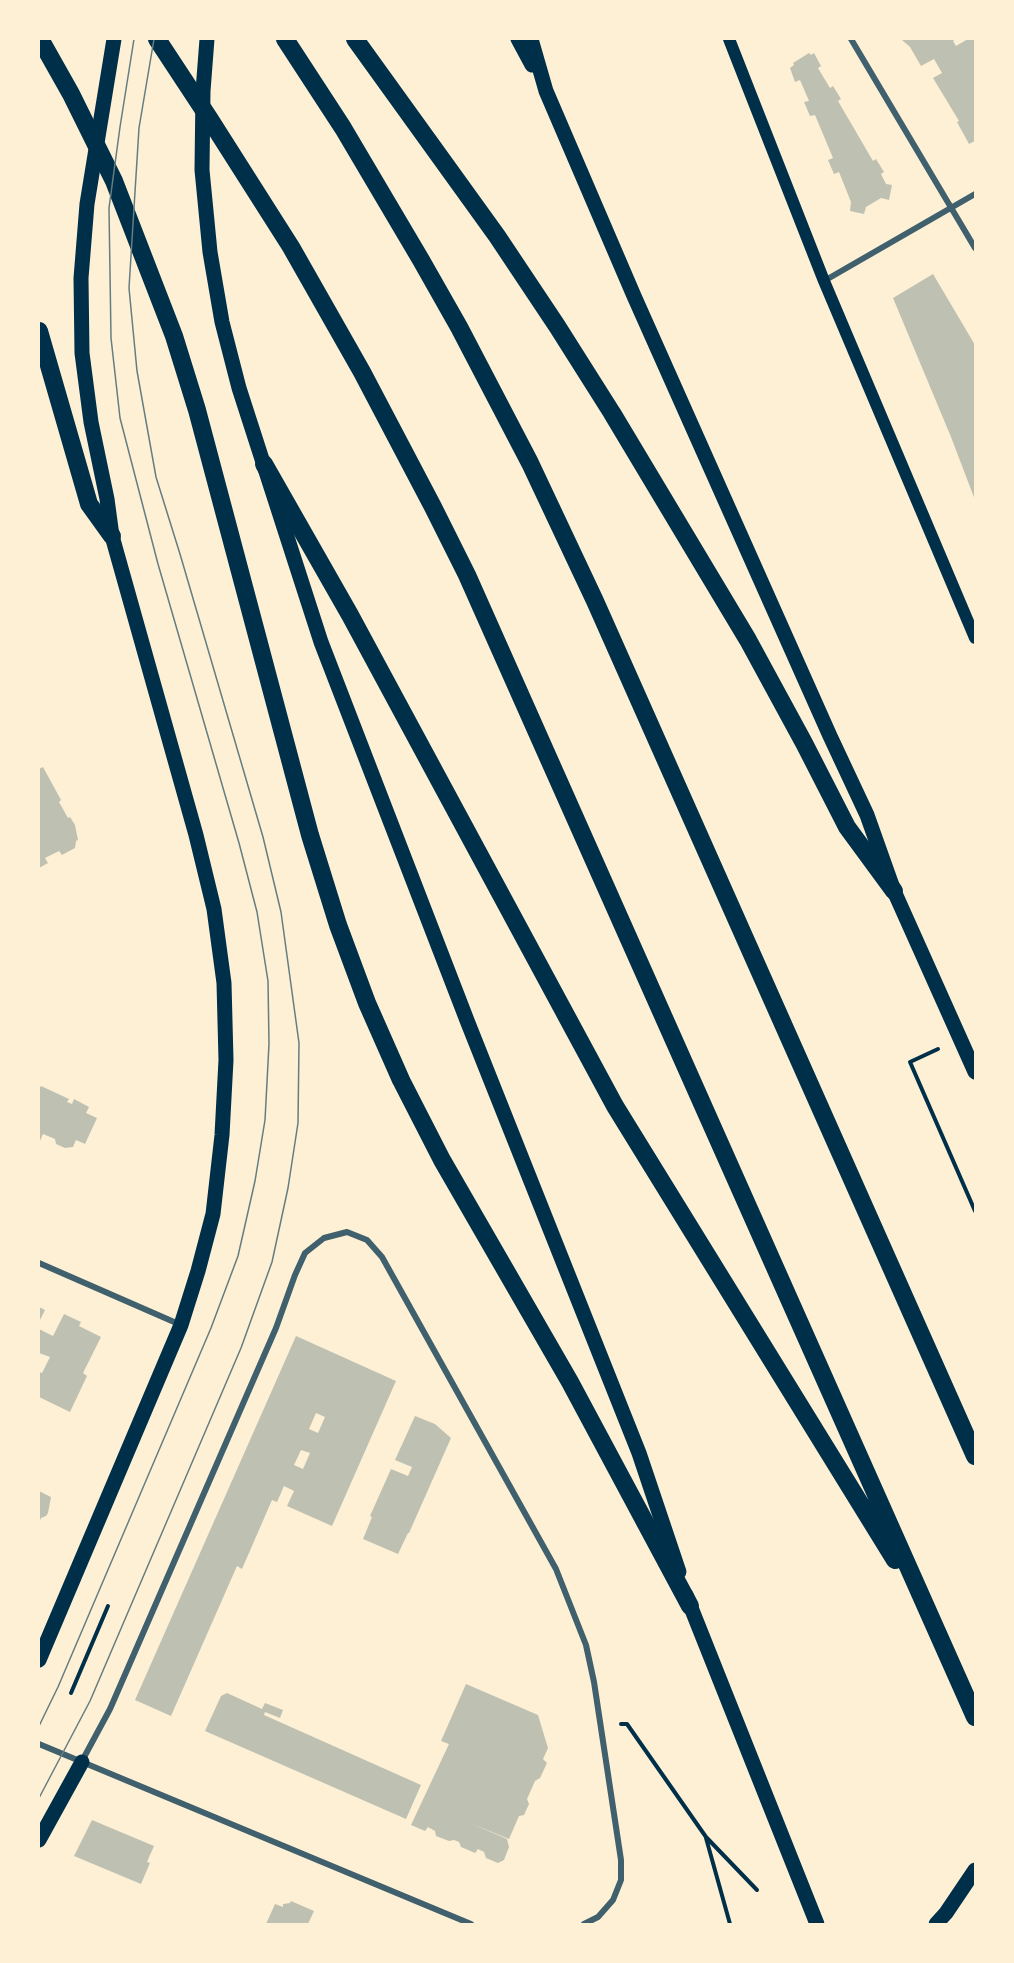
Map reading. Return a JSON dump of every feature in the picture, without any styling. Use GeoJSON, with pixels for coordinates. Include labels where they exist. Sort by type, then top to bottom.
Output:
{"type":"FeatureCollection","features":[{"type":"Feature","properties":{"kind":"highway"},"geometry":{"type":"LineString","coordinates":[[40,39],[71,94],[114,181],[174,336],[197,410],[309,835],[338,925],[367,1003],[400,1080],[442,1160],[570,1382],[690,1606]]}},
{"type":"Feature","properties":{"kind":"highway"},"geometry":{"type":"LineString","coordinates":[[157,39],[291,247],[362,372],[438,516],[530,714],[975,1717]]}},
{"type":"Feature","properties":{"kind":"highway"},"geometry":{"type":"LineString","coordinates":[[285,39],[343,128],[421,260],[530,463],[600,612],[975,1456]]}},
{"type":"Feature","properties":{"kind":"highway"},"geometry":{"type":"LineString","coordinates":[[355,39],[496,236],[563,336],[748,640],[847,827],[894,891]]}},
{"type":"Feature","properties":{"kind":"highway"},"geometry":{"type":"LineString","coordinates":[[39,331],[89,504],[112,536]]}},
{"type":"Feature","properties":{"kind":"highway"},"geometry":{"type":"LineString","coordinates":[[264,464],[350,615],[615,1106],[930,1617]]}},
{"type":"Feature","properties":{"kind":"main road"},"geometry":{"type":"LineString","coordinates":[[39,1660],[181,1325],[198,1271],[213,1214],[222,1135],[226,1060],[224,983],[214,909],[196,835],[112,536],[91,422],[82,353],[81,278],[87,204],[114,39]]}},
{"type":"Feature","properties":{"kind":"main road"},"geometry":{"type":"LineString","coordinates":[[207,39],[203,91],[202,170],[210,252],[225,333],[239,388],[321,642],[639,1453],[690,1606],[814,1919]]}},
{"type":"Feature","properties":{"kind":"main road"},"geometry":{"type":"LineString","coordinates":[[518,39],[546,91],[634,296],[825,726],[867,815],[894,891],[975,1072]]}},
{"type":"Feature","properties":{"kind":"main road"},"geometry":{"type":"LineString","coordinates":[[531,39],[546,91]]}},
{"type":"Feature","properties":{"kind":"main road"},"geometry":{"type":"LineString","coordinates":[[730,39],[824,281],[975,638]]}},
{"type":"Feature","properties":{"kind":"main road"},"geometry":{"type":"LineString","coordinates":[[39,1840],[82,1762]]}},
{"type":"Feature","properties":{"kind":"main road"},"geometry":{"type":"LineString","coordinates":[[936,1924],[975,1870]]}},
{"type":"Feature","properties":{"kind":"street"},"geometry":{"type":"LineString","coordinates":[[851,39],[975,248]]}},
{"type":"Feature","properties":{"kind":"street"},"geometry":{"type":"LineString","coordinates":[[824,281],[975,194]]}},
{"type":"Feature","properties":{"kind":"street"},"geometry":{"type":"LineString","coordinates":[[82,1762],[110,1709],[276,1328],[305,1253],[324,1238],[347,1232],[367,1240],[382,1257],[556,1569],[586,1645],[594,1682],[621,1860],[621,1880],[613,1900],[598,1917],[584,1924]]}},
{"type":"Feature","properties":{"kind":"street"},"geometry":{"type":"LineString","coordinates":[[39,1263],[181,1325]]}},
{"type":"Feature","properties":{"kind":"street"},"geometry":{"type":"LineString","coordinates":[[39,1744],[471,1924]]}},
{"type":"Feature","properties":{"kind":"path"},"geometry":{"type":"LineString","coordinates":[[910,1062],[975,1211]]}},
{"type":"Feature","properties":{"kind":"path"},"geometry":{"type":"LineString","coordinates":[[71,1693],[108,1606]]}},
{"type":"Feature","properties":{"kind":"path"},"geometry":{"type":"LineString","coordinates":[[601,1726],[627,1724],[706,1837],[758,1890]]}},
{"type":"Feature","properties":{"kind":"path"},"geometry":{"type":"LineString","coordinates":[[706,1837],[730,1924]]}},
{"type":"Feature","properties":{"kind":"building"},"geometry":{"type":"Polygon","coordinates":[[[901,39],[956,39],[953,41],[956,46],[968,39],[975,39],[975,141],[969,144],[957,122],[959,121],[933,78],[942,73],[934,59],[921,66],[910,47],[901,39]]]}},
{"type":"Feature","properties":{"kind":"building"},"geometry":{"type":"Polygon","coordinates":[[[809,53],[811,55],[814,53],[821,66],[818,68],[830,88],[833,86],[841,99],[838,101],[873,161],[876,159],[884,172],[881,174],[886,184],[892,185],[889,200],[881,198],[866,207],[864,214],[850,211],[851,202],[839,172],[834,174],[828,160],[833,158],[815,115],[810,116],[804,102],[809,101],[800,80],[795,82],[790,68],[794,65],[793,63],[809,53]]]}},
{"type":"Feature","properties":{"kind":"building"},"geometry":{"type":"Polygon","coordinates":[[[933,274],[975,345],[975,500],[893,298],[933,274]]]}},
{"type":"Feature","properties":{"kind":"building"},"geometry":{"type":"Polygon","coordinates":[[[43,767],[61,800],[59,802],[75,825],[78,840],[75,848],[62,855],[59,851],[45,858],[48,863],[39,868],[39,769],[43,767]]]}},
{"type":"Feature","properties":{"kind":"building"},"geometry":{"type":"Polygon","coordinates":[[[41,1086],[69,1099],[67,1102],[72,1104],[74,1099],[89,1107],[86,1113],[97,1118],[85,1144],[76,1140],[73,1147],[65,1148],[56,1144],[55,1139],[43,1134],[39,1143],[39,1089],[41,1086]]]}},
{"type":"Feature","properties":{"kind":"building"},"geometry":{"type":"Polygon","coordinates":[[[39,1307],[45,1310],[39,1322],[39,1307]]]}},
{"type":"Feature","properties":{"kind":"building"},"geometry":{"type":"Polygon","coordinates":[[[64,1314],[81,1322],[79,1326],[101,1337],[83,1373],[87,1376],[70,1412],[39,1397],[39,1372],[42,1373],[50,1357],[39,1353],[39,1329],[53,1336],[64,1314]]]}},
{"type":"Feature","properties":{"kind":"building"},"geometry":{"type":"Polygon","coordinates":[[[296,1336],[396,1381],[332,1526],[287,1506],[294,1491],[284,1486],[277,1502],[272,1500],[242,1569],[237,1566],[171,1716],[135,1700],[296,1336]],[[316,1413],[309,1429],[318,1433],[325,1417],[316,1413]],[[301,1450],[294,1465],[303,1469],[310,1453],[301,1450]]]}},
{"type":"Feature","properties":{"kind":"building"},"geometry":{"type":"Polygon","coordinates":[[[415,1416],[435,1424],[451,1438],[398,1554],[363,1539],[372,1517],[370,1516],[391,1469],[408,1476],[412,1467],[395,1460],[415,1416]]]}},
{"type":"Feature","properties":{"kind":"building"},"geometry":{"type":"Polygon","coordinates":[[[39,1491],[51,1497],[48,1513],[41,1518],[39,1523],[39,1491]]]}},
{"type":"Feature","properties":{"kind":"building"},"geometry":{"type":"Polygon","coordinates":[[[466,1684],[538,1715],[548,1748],[543,1759],[547,1763],[527,1799],[529,1804],[524,1815],[519,1816],[509,1839],[470,1823],[507,1839],[509,1847],[504,1860],[498,1863],[486,1858],[484,1852],[478,1849],[475,1853],[461,1847],[459,1842],[436,1836],[435,1831],[428,1827],[425,1831],[411,1825],[449,1744],[441,1741],[466,1684]]]}},
{"type":"Feature","properties":{"kind":"building"},"geometry":{"type":"Polygon","coordinates":[[[227,1693],[262,1709],[265,1703],[283,1710],[280,1718],[265,1712],[264,1715],[421,1785],[406,1819],[205,1731],[221,1696],[227,1693]]]}},
{"type":"Feature","properties":{"kind":"building"},"geometry":{"type":"Polygon","coordinates":[[[92,1820],[154,1846],[141,1884],[74,1856],[92,1820]]]}},
{"type":"Feature","properties":{"kind":"building"},"geometry":{"type":"Polygon","coordinates":[[[291,1901],[314,1911],[308,1924],[266,1924],[275,1904],[283,1907],[283,1904],[291,1901]]]}},
{"type":"Feature","properties":{"kind":"tram line"},"geometry":{"type":"LineString","coordinates":[[39,1726],[58,1687],[211,1328],[238,1256],[255,1181],[265,1120],[269,1044],[268,981],[257,912],[158,564],[120,418],[111,338],[109,208],[134,39]]}},
{"type":"Feature","properties":{"kind":"tram line"},"geometry":{"type":"LineString","coordinates":[[39,1798],[90,1701],[241,1348],[272,1262],[288,1188],[298,1123],[299,1043],[281,912],[263,837],[156,477],[137,371],[129,288],[139,128],[154,39]]}}]}
